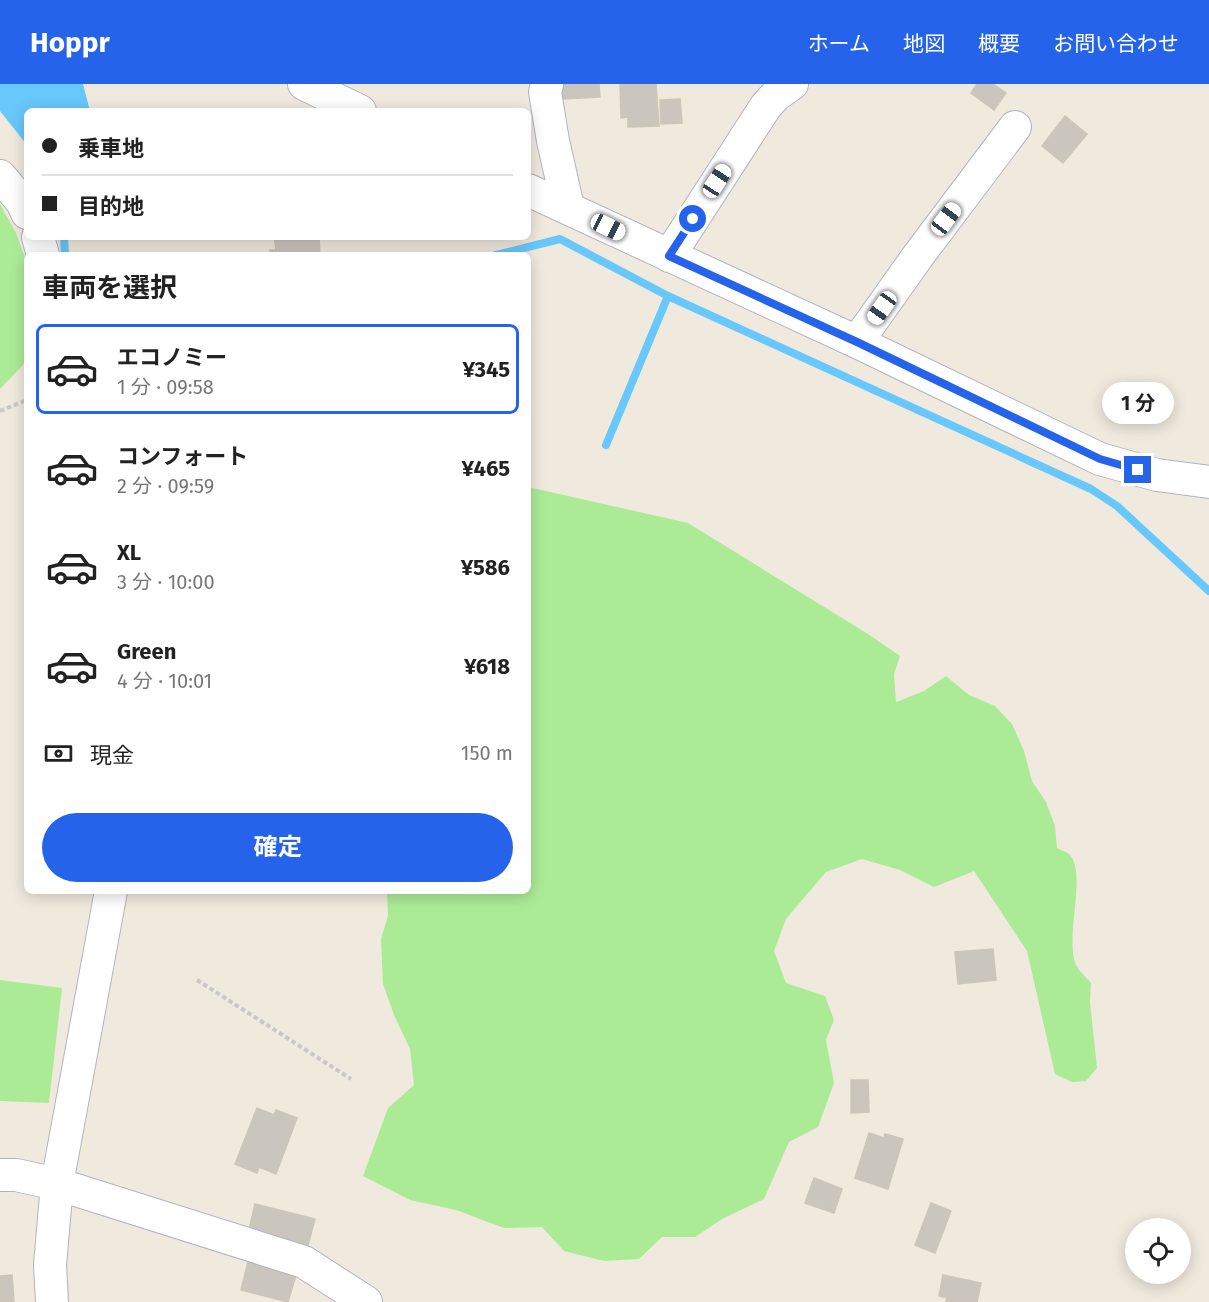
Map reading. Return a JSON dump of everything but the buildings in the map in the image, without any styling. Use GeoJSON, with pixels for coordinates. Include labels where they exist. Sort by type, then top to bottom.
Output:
{"type":"FeatureCollection","features":[{"type":"Feature","properties":{"kind":"street"},"geometry":{"type":"LineString","coordinates":[[304,84],[354,108]]}},
{"type":"Feature","properties":{"kind":"street"},"geometry":{"type":"LineString","coordinates":[[547,84],[545,92],[553,141],[568,207]]}},
{"type":"Feature","properties":{"kind":"street"},"geometry":{"type":"LineString","coordinates":[[669,256],[766,106],[776,95],[792,84]]}},
{"type":"Feature","properties":{"kind":"street"},"geometry":{"type":"LineString","coordinates":[[857,342],[918,256],[1016,127]]}},
{"type":"Feature","properties":{"kind":"street"},"geometry":{"type":"LineString","coordinates":[[0,176],[24,205]]}},
{"type":"Feature","properties":{"kind":"street"},"geometry":{"type":"LineString","coordinates":[[531,191],[857,342],[1100,459],[1157,476],[1209,482]]}},
{"type":"Feature","properties":{"kind":"street"},"geometry":{"type":"LineString","coordinates":[[52,1302],[50,1265],[57,1184],[110,894]]}},
{"type":"Feature","properties":{"kind":"street"},"geometry":{"type":"LineString","coordinates":[[0,1175],[16,1175],[57,1184],[304,1262],[366,1302]]}},
{"type":"Feature","properties":{"kind":"path"},"geometry":{"type":"LineString","coordinates":[[0,411],[24,400]]}},
{"type":"Feature","properties":{"kind":"path"},"geometry":{"type":"LineString","coordinates":[[197,980],[351,1079]]}},
{"type":"Feature","properties":{"kind":"green space"},"geometry":{"type":"Polygon","coordinates":[[[0,204],[16,233],[24,255],[24,363],[0,389],[0,204]]]}},
{"type":"Feature","properties":{"kind":"green space"},"geometry":{"type":"Polygon","coordinates":[[[531,488],[688,523],[900,656],[894,674],[896,702],[924,691],[946,676],[969,695],[995,706],[1012,724],[1024,751],[1032,781],[1046,802],[1055,826],[1057,848],[1069,854],[1074,863],[1076,890],[1073,953],[1077,967],[1091,983],[1090,1002],[1097,1068],[1086,1081],[1072,1082],[1055,1074],[1027,951],[974,871],[934,887],[900,870],[862,859],[826,872],[786,919],[774,951],[786,983],[825,996],[834,1020],[826,1040],[834,1083],[818,1127],[789,1142],[764,1199],[722,1219],[695,1237],[662,1237],[639,1259],[604,1261],[564,1251],[542,1227],[504,1228],[456,1210],[410,1200],[363,1176],[388,1108],[414,1085],[410,1049],[383,984],[381,939],[388,916],[387,894],[531,894],[531,488]]]}},
{"type":"Feature","properties":{"kind":"green space"},"geometry":{"type":"Polygon","coordinates":[[[0,980],[62,988],[49,1103],[0,1101],[0,980]]]}},
{"type":"Feature","properties":{"kind":"water"},"geometry":{"type":"Polygon","coordinates":[[[0,84],[83,84],[89,108],[24,108],[24,141],[0,111],[0,84]]]}},
{"type":"Feature","properties":{"kind":"waterway"},"geometry":{"type":"LineString","coordinates":[[508,252],[560,239],[668,296],[606,445]]}},
{"type":"Feature","properties":{"kind":"waterway"},"geometry":{"type":"LineString","coordinates":[[64,240],[65,252]]}},
{"type":"Feature","properties":{"kind":"waterway"},"geometry":{"type":"LineString","coordinates":[[668,296],[1091,489],[1117,506],[1209,591]]}},
{"type":"Feature","properties":{"kind":"route"},"geometry":{"type":"LineString","coordinates":[[693,219],[669,256],[857,342],[1100,459],[1138,470]]}}]}
